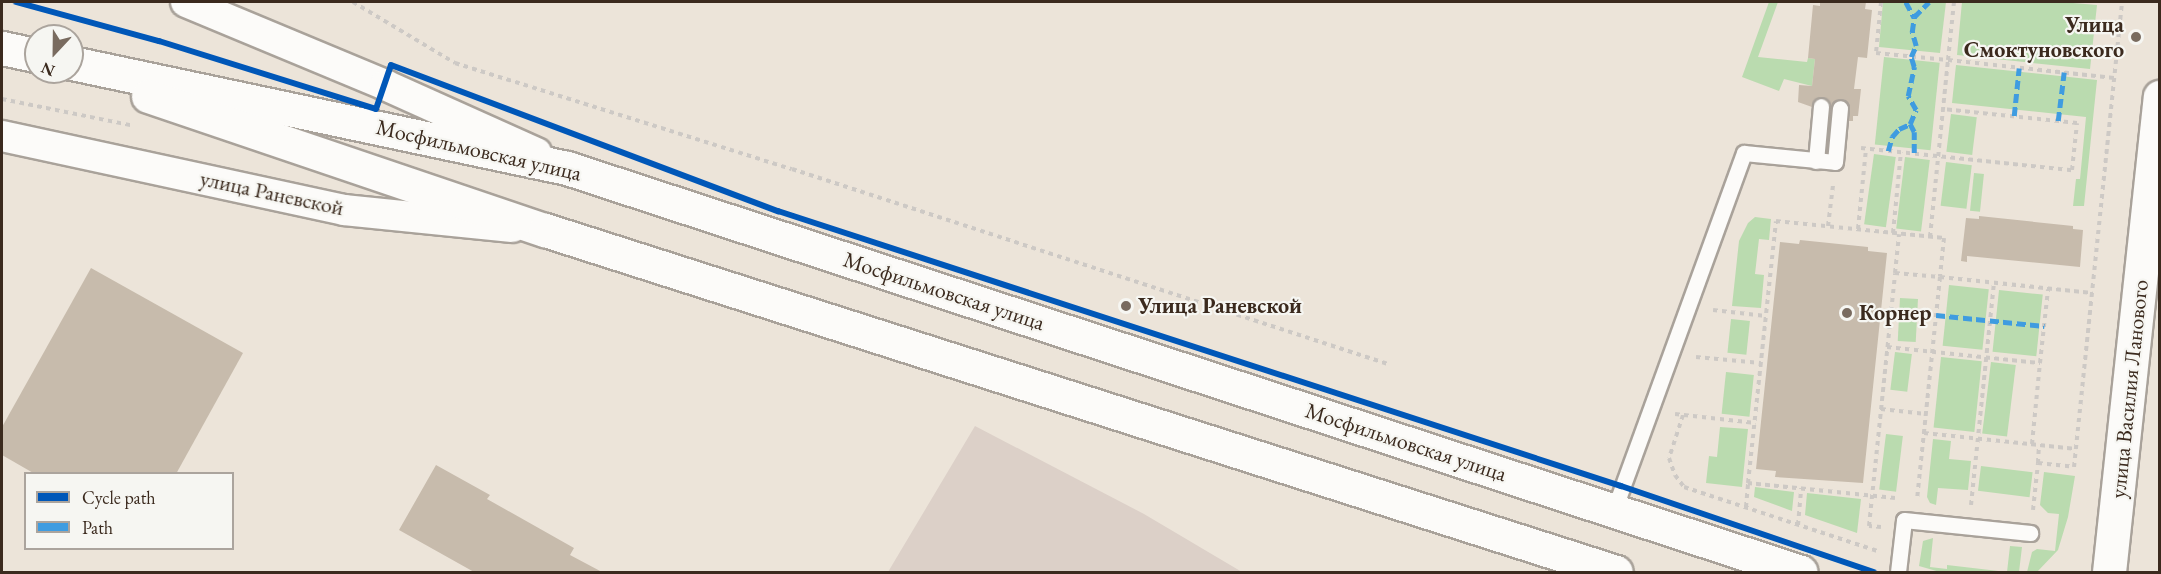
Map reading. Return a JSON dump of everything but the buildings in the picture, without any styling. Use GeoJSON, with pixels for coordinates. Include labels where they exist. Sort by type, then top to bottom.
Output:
{"type":"FeatureCollection","features":[{"type":"Feature","properties":{"kind":"street"},"geometry":{"type":"LineString","coordinates":[[186,2],[385,85],[567,168]]}},
{"type":"Feature","properties":{"kind":"street","name":"Мосфильмовская улица"},"geometry":{"type":"LineString","coordinates":[[84,66],[567,168],[1801,573]]}},
{"type":"Feature","properties":{"kind":"street","name":"Мосфильмовская улица"},"geometry":{"type":"LineString","coordinates":[[84,75],[545,230],[1616,573]]}},
{"type":"Feature","properties":{"kind":"street","name":"улица Василия Ланового"},"geometry":{"type":"LineString","coordinates":[[2109,573],[2160,97]]}},
{"type":"Feature","properties":{"kind":"street","name":"улица Раневской"},"geometry":{"type":"LineString","coordinates":[[2,136],[344,210],[545,230]]}},
{"type":"Feature","properties":{"kind":"lane"},"geometry":{"type":"LineString","coordinates":[[1816,160],[1821,106]]}},
{"type":"Feature","properties":{"kind":"lane"},"geometry":{"type":"LineString","coordinates":[[1614,510],[1744,153],[1835,162],[1840,108]]}},
{"type":"Feature","properties":{"kind":"lane"},"geometry":{"type":"LineString","coordinates":[[1899,566],[1909,525],[1969,526],[2030,533]]}},
{"type":"Feature","properties":{"kind":"path"},"geometry":{"type":"LineString","coordinates":[[353,2],[455,63],[803,172],[1388,364]]}},
{"type":"Feature","properties":{"kind":"path"},"geometry":{"type":"LineString","coordinates":[[1881,2],[1876,53],[2114,78]]}},
{"type":"Feature","properties":{"kind":"path"},"geometry":{"type":"LineString","coordinates":[[1930,237],[1954,2]]}},
{"type":"Feature","properties":{"kind":"path"},"geometry":{"type":"LineString","coordinates":[[2038,463],[2074,466],[2121,2]]}},
{"type":"Feature","properties":{"kind":"path"},"geometry":{"type":"LineString","coordinates":[[1836,146],[2072,170],[2077,123],[1943,109]]}},
{"type":"Feature","properties":{"kind":"path"},"geometry":{"type":"LineString","coordinates":[[1858,229],[1866,149]]}},
{"type":"Feature","properties":{"kind":"path"},"geometry":{"type":"LineString","coordinates":[[1893,233],[1901,152]]}},
{"type":"Feature","properties":{"kind":"path"},"geometry":{"type":"LineString","coordinates":[[1828,226],[1835,162]]}},
{"type":"Feature","properties":{"kind":"path"},"geometry":{"type":"LineString","coordinates":[[1746,507],[1776,221],[1944,238],[1924,433],[1909,525],[1869,526],[1899,234]]}},
{"type":"Feature","properties":{"kind":"path"},"geometry":{"type":"LineString","coordinates":[[1895,273],[2092,293]]}},
{"type":"Feature","properties":{"kind":"path"},"geometry":{"type":"LineString","coordinates":[[1969,526],[1994,283]]}},
{"type":"Feature","properties":{"kind":"path"},"geometry":{"type":"LineString","coordinates":[[2032,444],[2048,289]]}},
{"type":"Feature","properties":{"kind":"path"},"geometry":{"type":"LineString","coordinates":[[1687,308],[1766,316]]}},
{"type":"Feature","properties":{"kind":"path"},"geometry":{"type":"LineString","coordinates":[[1887,347],[2040,363]]}},
{"type":"Feature","properties":{"kind":"path"},"geometry":{"type":"LineString","coordinates":[[1670,354],[1761,363]]}},
{"type":"Feature","properties":{"kind":"path"},"geometry":{"type":"LineString","coordinates":[[1881,409],[1926,414]]}},
{"type":"Feature","properties":{"kind":"path"},"geometry":{"type":"LineString","coordinates":[[1648,412],[1755,423]]}},
{"type":"Feature","properties":{"kind":"path"},"geometry":{"type":"LineString","coordinates":[[1683,415],[1669,458],[1675,475],[1684,487],[1798,525],[1899,566]]}},
{"type":"Feature","properties":{"kind":"path"},"geometry":{"type":"LineString","coordinates":[[1924,433],[2076,449]]}},
{"type":"Feature","properties":{"kind":"path"},"geometry":{"type":"LineString","coordinates":[[2030,533],[2040,445]]}},
{"type":"Feature","properties":{"kind":"path"},"geometry":{"type":"LineString","coordinates":[[1748,483],[1872,496]]}},
{"type":"Feature","properties":{"kind":"path"},"geometry":{"type":"LineString","coordinates":[[1798,525],[1801,488]]}},
{"type":"Feature","properties":{"kind":"shaded area"},"geometry":{"type":"Polygon","coordinates":[[[975,426],[1144,514],[1242,572],[888,572],[975,426]]]}},
{"type":"Feature","properties":{"kind":"green space"},"geometry":{"type":"Polygon","coordinates":[[[1769,2],[1778,2],[1758,57],[1807,62],[1808,58],[1815,59],[1812,86],[1784,79],[1779,91],[1742,77],[1769,2]]]}},
{"type":"Feature","properties":{"kind":"green space"},"geometry":{"type":"Polygon","coordinates":[[[1883,2],[1946,2],[1940,53],[1879,47],[1883,2]]]}},
{"type":"Feature","properties":{"kind":"green space"},"geometry":{"type":"Polygon","coordinates":[[[1962,2],[2061,2],[2097,5],[2090,69],[1957,55],[1962,2]]]}},
{"type":"Feature","properties":{"kind":"green space"},"geometry":{"type":"Polygon","coordinates":[[[1884,57],[1940,63],[1930,150],[1875,145],[1884,57]]]}},
{"type":"Feature","properties":{"kind":"green space"},"geometry":{"type":"Polygon","coordinates":[[[1956,65],[2097,80],[2084,206],[2073,206],[2076,179],[2080,179],[2086,117],[1952,103],[1956,65]]]}},
{"type":"Feature","properties":{"kind":"green space"},"geometry":{"type":"Polygon","coordinates":[[[1951,114],[1977,117],[1972,155],[1946,152],[1951,114]]]}},
{"type":"Feature","properties":{"kind":"green space"},"geometry":{"type":"Polygon","coordinates":[[[1874,154],[1896,157],[1886,227],[1864,224],[1874,154]]]}},
{"type":"Feature","properties":{"kind":"green space"},"geometry":{"type":"Polygon","coordinates":[[[1905,157],[1930,160],[1921,232],[1896,228],[1905,157]]]}},
{"type":"Feature","properties":{"kind":"green space"},"geometry":{"type":"Polygon","coordinates":[[[1946,162],[1972,165],[1966,209],[1941,206],[1946,162]]]}},
{"type":"Feature","properties":{"kind":"green space"},"geometry":{"type":"Polygon","coordinates":[[[1974,173],[1984,174],[1980,212],[1970,211],[1974,173]]]}},
{"type":"Feature","properties":{"kind":"green space"},"geometry":{"type":"Polygon","coordinates":[[[1755,217],[1771,219],[1769,240],[1759,239],[1755,274],[1764,275],[1761,308],[1732,306],[1739,241],[1748,223],[1755,217]]]}},
{"type":"Feature","properties":{"kind":"green space"},"geometry":{"type":"Polygon","coordinates":[[[1949,285],[1989,289],[1982,350],[1943,346],[1949,285]]]}},
{"type":"Feature","properties":{"kind":"green space"},"geometry":{"type":"Polygon","coordinates":[[[1999,290],[2043,295],[2036,356],[1993,352],[1999,290]]]}},
{"type":"Feature","properties":{"kind":"green space"},"geometry":{"type":"Polygon","coordinates":[[[1900,298],[1918,299],[1916,342],[1898,341],[1900,298]]]}},
{"type":"Feature","properties":{"kind":"green space"},"geometry":{"type":"Polygon","coordinates":[[[1731,319],[1750,321],[1746,355],[1727,353],[1731,319]]]}},
{"type":"Feature","properties":{"kind":"green space"},"geometry":{"type":"Polygon","coordinates":[[[1895,352],[1912,354],[1907,392],[1890,390],[1895,352]]]}},
{"type":"Feature","properties":{"kind":"green space"},"geometry":{"type":"Polygon","coordinates":[[[1941,357],[1982,361],[1974,432],[1934,428],[1941,357]]]}},
{"type":"Feature","properties":{"kind":"green space"},"geometry":{"type":"Polygon","coordinates":[[[1991,362],[2016,365],[2007,437],[1982,433],[1991,362]]]}},
{"type":"Feature","properties":{"kind":"green space"},"geometry":{"type":"Polygon","coordinates":[[[1726,372],[1754,375],[1749,417],[1722,414],[1726,372]]]}},
{"type":"Feature","properties":{"kind":"green space"},"geometry":{"type":"Polygon","coordinates":[[[1720,427],[1748,429],[1742,487],[1706,483],[1709,456],[1717,457],[1720,427]]]}},
{"type":"Feature","properties":{"kind":"green space"},"geometry":{"type":"Polygon","coordinates":[[[1886,434],[1903,436],[1896,492],[1879,490],[1886,434]]]}},
{"type":"Feature","properties":{"kind":"green space"},"geometry":{"type":"Polygon","coordinates":[[[1933,439],[1951,441],[1949,459],[1971,461],[1968,490],[1938,488],[1936,505],[1930,503],[1927,497],[1933,439]]]}},
{"type":"Feature","properties":{"kind":"green space"},"geometry":{"type":"Polygon","coordinates":[[[1981,466],[2033,472],[2030,497],[1978,491],[1981,466]]]}},
{"type":"Feature","properties":{"kind":"green space"},"geometry":{"type":"Polygon","coordinates":[[[2044,472],[2075,476],[2068,517],[2058,550],[2037,572],[2027,572],[2032,552],[2037,549],[2055,551],[2059,514],[2048,513],[2040,505],[2044,472]]]}},
{"type":"Feature","properties":{"kind":"green space"},"geometry":{"type":"Polygon","coordinates":[[[1755,487],[1794,492],[1792,511],[1754,497],[1755,487]]]}},
{"type":"Feature","properties":{"kind":"green space"},"geometry":{"type":"Polygon","coordinates":[[[1807,493],[1861,499],[1857,533],[1805,515],[1807,493]]]}},
{"type":"Feature","properties":{"kind":"green space"},"geometry":{"type":"Polygon","coordinates":[[[1933,538],[1930,567],[1947,569],[1947,565],[2007,572],[1940,572],[1919,566],[1923,541],[1933,538]]]}},
{"type":"Feature","properties":{"kind":"green space"},"geometry":{"type":"Polygon","coordinates":[[[2010,546],[2022,547],[2019,572],[2007,572],[2010,546]]]}},
{"type":"Feature","properties":{"kind":"marked path"},"geometry":{"type":"LineString","coordinates":[[1906,2],[1914,17]]}},
{"type":"Feature","properties":{"kind":"marked path"},"geometry":{"type":"LineString","coordinates":[[1914,153],[1914,132],[1910,124],[1916,110],[1908,96],[1914,67],[1911,57],[1916,46],[1912,32],[1914,17],[1929,2]]}},
{"type":"Feature","properties":{"kind":"marked path"},"geometry":{"type":"LineString","coordinates":[[2014,116],[2019,68]]}},
{"type":"Feature","properties":{"kind":"marked path"},"geometry":{"type":"LineString","coordinates":[[2058,121],[2064,72]]}},
{"type":"Feature","properties":{"kind":"marked path"},"geometry":{"type":"LineString","coordinates":[[1888,151],[1892,137],[1899,129],[1910,124]]}},
{"type":"Feature","properties":{"kind":"marked path"},"geometry":{"type":"LineString","coordinates":[[1936,315],[2044,326]]}},
{"type":"Feature","properties":{"kind":"cycle path"},"geometry":{"type":"LineString","coordinates":[[16,2],[159,41],[376,109],[391,65],[778,211],[1621,486],[1874,572]]}},
{"type":"Feature","properties":{"kind":"place","name":"Улица Смоктуновского"},"geometry":{"type":"Point","coordinates":[2136,37]}},
{"type":"Feature","properties":{"kind":"place","name":"Улица Раневской"},"geometry":{"type":"Point","coordinates":[1126,306]}},
{"type":"Feature","properties":{"kind":"place","name":"Корнер"},"geometry":{"type":"Point","coordinates":[1847,313]}}]}
